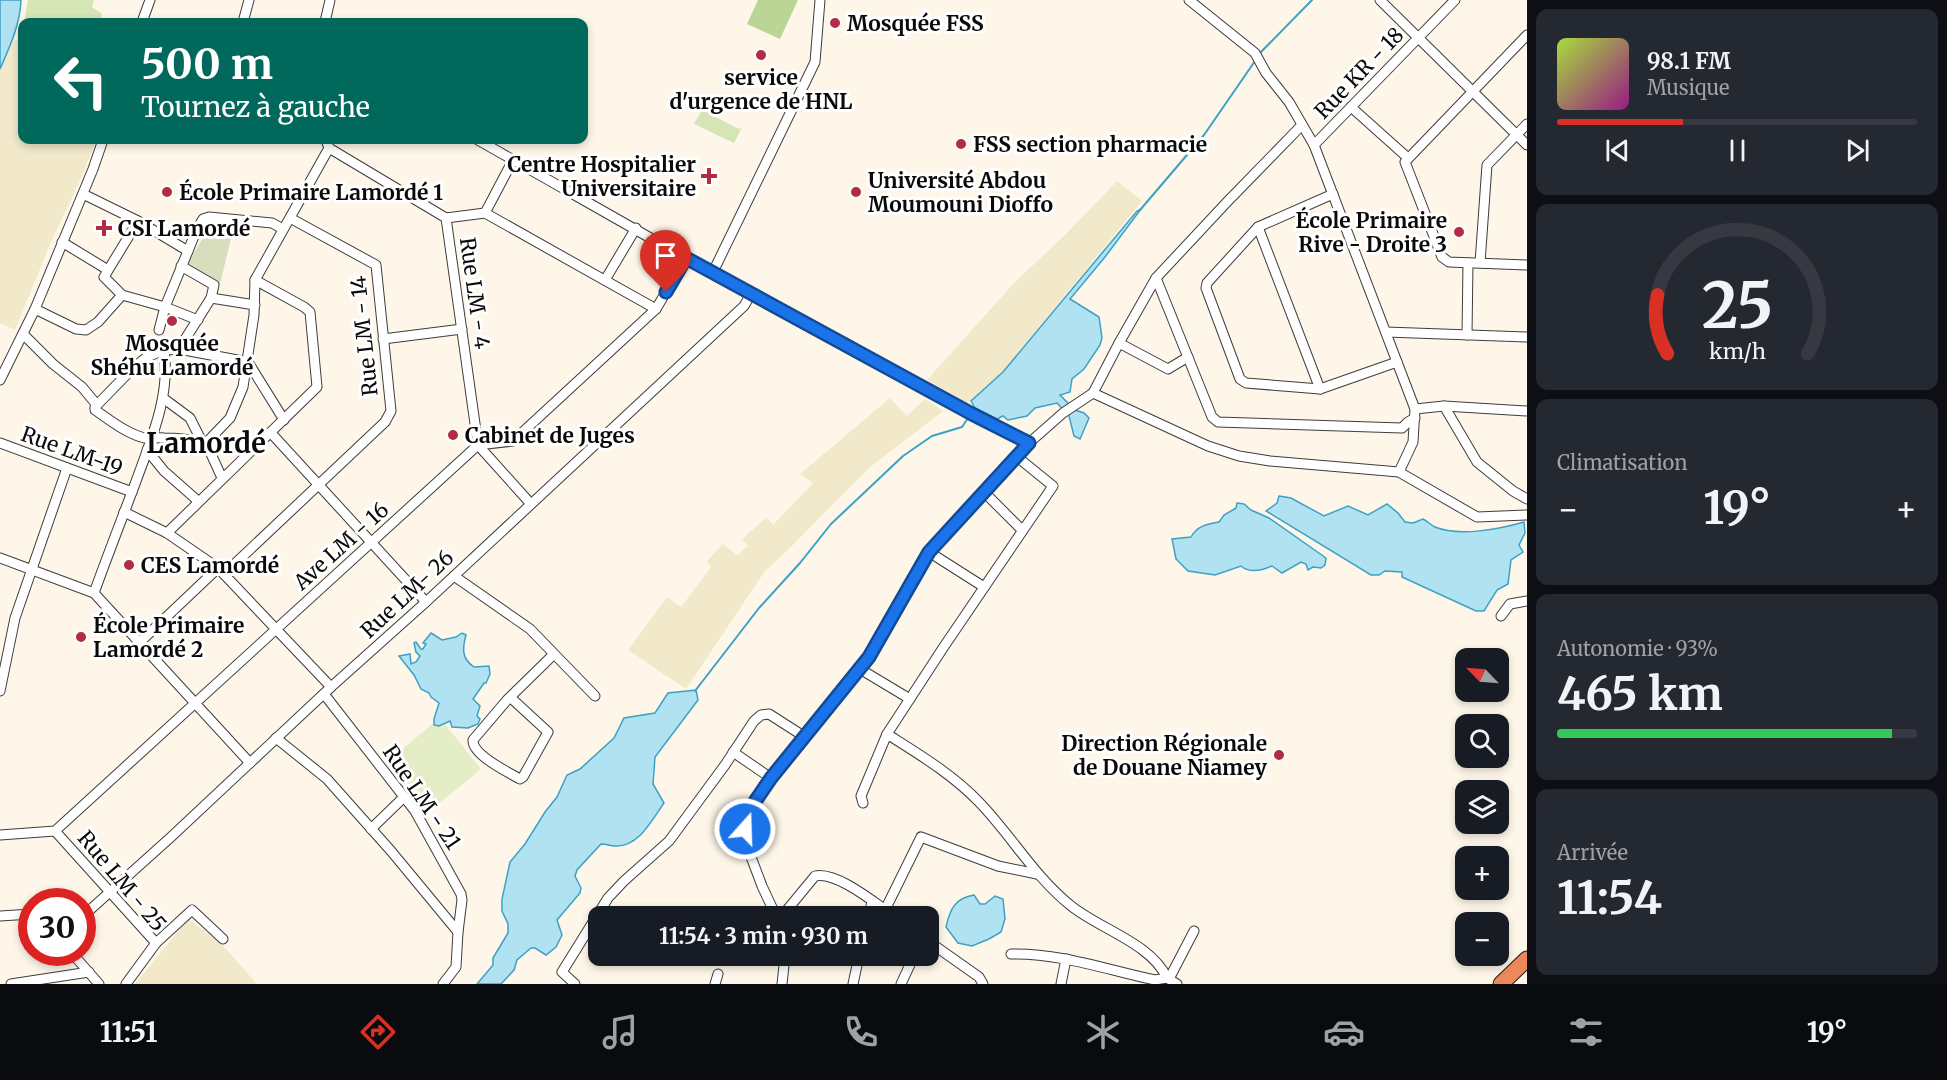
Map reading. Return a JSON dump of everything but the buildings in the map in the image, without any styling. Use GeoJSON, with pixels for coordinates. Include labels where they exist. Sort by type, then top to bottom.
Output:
{"type":"FeatureCollection","features":[{"type":"Feature","properties":{"kind":"highway"},"geometry":{"type":"LineString","coordinates":[[1501,984],[1527,958]]}},
{"type":"Feature","properties":{"kind":"highway"},"geometry":{"type":"LineString","coordinates":[[1513,984],[1527,971]]}},
{"type":"Feature","properties":{"kind":"street"},"geometry":{"type":"LineString","coordinates":[[143,18],[150,0]]}},
{"type":"Feature","properties":{"kind":"street"},"geometry":{"type":"LineString","coordinates":[[244,18],[249,0]]}},
{"type":"Feature","properties":{"kind":"street"},"geometry":{"type":"LineString","coordinates":[[326,18],[330,0]]}},
{"type":"Feature","properties":{"kind":"street"},"geometry":{"type":"LineString","coordinates":[[713,272],[814,62],[820,0]]}},
{"type":"Feature","properties":{"kind":"street"},"geometry":{"type":"LineString","coordinates":[[1189,0],[1255,53],[1266,73],[1289,102],[1314,145],[1398,362],[1415,413],[1413,442],[1399,472]]}},
{"type":"Feature","properties":{"kind":"street"},"geometry":{"type":"LineString","coordinates":[[1380,0],[1527,145]]}},
{"type":"Feature","properties":{"kind":"street","name":"Rue KR - 18"},"geometry":{"type":"LineString","coordinates":[[1314,145],[1455,0]]}},
{"type":"Feature","properties":{"kind":"street"},"geometry":{"type":"LineString","coordinates":[[1527,35],[1405,162],[1442,257],[1449,262],[1527,265]]}},
{"type":"Feature","properties":{"kind":"street"},"geometry":{"type":"LineString","coordinates":[[1351,107],[1408,158]]}},
{"type":"Feature","properties":{"kind":"street"},"geometry":{"type":"LineString","coordinates":[[1480,263],[1487,165],[1527,124]]}},
{"type":"Feature","properties":{"kind":"street"},"geometry":{"type":"LineString","coordinates":[[771,906],[745,841],[748,814],[771,778],[860,669],[929,552],[1029,443],[1063,413],[1093,393],[1156,278],[1302,125]]}},
{"type":"Feature","properties":{"kind":"street"},"geometry":{"type":"LineString","coordinates":[[0,380],[35,309],[102,144]]}},
{"type":"Feature","properties":{"kind":"street"},"geometry":{"type":"LineString","coordinates":[[284,420],[248,362],[180,349],[164,350],[147,357],[94,407],[120,427],[143,437],[152,438],[204,442],[230,418],[243,387],[248,362],[255,305],[255,279],[328,144]]}},
{"type":"Feature","properties":{"kind":"street","name":"Rue LM - 4"},"geometry":{"type":"LineString","coordinates":[[328,144],[446,218],[477,445]]}},
{"type":"Feature","properties":{"kind":"street"},"geometry":{"type":"LineString","coordinates":[[485,144],[751,294],[969,413],[1029,443]]}},
{"type":"Feature","properties":{"kind":"street"},"geometry":{"type":"LineString","coordinates":[[485,213],[513,160]]}},
{"type":"Feature","properties":{"kind":"street"},"geometry":{"type":"LineString","coordinates":[[83,194],[138,221],[188,251]]}},
{"type":"Feature","properties":{"kind":"street"},"geometry":{"type":"LineString","coordinates":[[1332,194],[1257,228],[1206,285],[1240,380],[1246,383],[1320,389],[1398,362]]}},
{"type":"Feature","properties":{"kind":"street"},"geometry":{"type":"LineString","coordinates":[[446,218],[485,213],[656,309]]}},
{"type":"Feature","properties":{"kind":"street"},"geometry":{"type":"LineString","coordinates":[[159,330],[165,307],[181,266],[197,229],[205,218],[272,223],[283,229]]}},
{"type":"Feature","properties":{"kind":"street","name":"Rue LM - 14"},"geometry":{"type":"LineString","coordinates":[[140,642],[319,484],[386,422],[390,414],[376,265],[290,218]]}},
{"type":"Feature","properties":{"kind":"street"},"geometry":{"type":"LineString","coordinates":[[138,221],[104,277],[122,294],[198,320]]}},
{"type":"Feature","properties":{"kind":"street"},"geometry":{"type":"LineString","coordinates":[[605,280],[636,228]]}},
{"type":"Feature","properties":{"kind":"street"},"geometry":{"type":"LineString","coordinates":[[1257,228],[1320,389]]}},
{"type":"Feature","properties":{"kind":"street"},"geometry":{"type":"LineString","coordinates":[[62,242],[108,270]]}},
{"type":"Feature","properties":{"kind":"street"},"geometry":{"type":"LineString","coordinates":[[477,445],[513,441],[656,309],[686,258]]}},
{"type":"Feature","properties":{"kind":"street"},"geometry":{"type":"LineString","coordinates":[[1467,335],[1468,263]]}},
{"type":"Feature","properties":{"kind":"street"},"geometry":{"type":"LineString","coordinates":[[180,349],[211,298],[214,285],[181,266]]}},
{"type":"Feature","properties":{"kind":"street"},"geometry":{"type":"LineString","coordinates":[[1156,278],[1212,417],[1218,422],[1402,428],[1415,413],[1444,406],[1527,411]]}},
{"type":"Feature","properties":{"kind":"street"},"geometry":{"type":"LineString","coordinates":[[167,533],[317,387],[310,312],[255,279]]}},
{"type":"Feature","properties":{"kind":"street"},"geometry":{"type":"LineString","coordinates":[[35,309],[76,329],[86,330],[98,322],[122,294]]}},
{"type":"Feature","properties":{"kind":"street","name":"Rue LM- 26"},"geometry":{"type":"LineString","coordinates":[[96,905],[744,306],[751,294]]}},
{"type":"Feature","properties":{"kind":"street"},"geometry":{"type":"LineString","coordinates":[[211,298],[255,305]]}},
{"type":"Feature","properties":{"kind":"street"},"geometry":{"type":"LineString","coordinates":[[383,339],[462,329]]}},
{"type":"Feature","properties":{"kind":"street"},"geometry":{"type":"LineString","coordinates":[[1386,332],[1527,337]]}},
{"type":"Feature","properties":{"kind":"street"},"geometry":{"type":"LineString","coordinates":[[23,334],[53,364],[82,387],[97,405]]}},
{"type":"Feature","properties":{"kind":"street"},"geometry":{"type":"LineString","coordinates":[[1119,343],[1168,369],[1188,357]]}},
{"type":"Feature","properties":{"kind":"street"},"geometry":{"type":"LineString","coordinates":[[94,593],[152,438],[163,398],[167,368],[164,350]]}},
{"type":"Feature","properties":{"kind":"street"},"geometry":{"type":"LineString","coordinates":[[1093,393],[1208,446],[1239,456],[1270,461],[1399,472],[1477,517],[1527,515]]}},
{"type":"Feature","properties":{"kind":"street"},"geometry":{"type":"LineString","coordinates":[[163,398],[190,418],[222,478]]}},
{"type":"Feature","properties":{"kind":"street"},"geometry":{"type":"LineString","coordinates":[[1444,406],[1477,462],[1527,499]]}},
{"type":"Feature","properties":{"kind":"street"},"geometry":{"type":"LineString","coordinates":[[271,433],[426,602]]}},
{"type":"Feature","properties":{"kind":"street","name":"Rue LM-19"},"geometry":{"type":"LineString","coordinates":[[0,443],[132,492]]}},
{"type":"Feature","properties":{"kind":"street"},"geometry":{"type":"LineString","coordinates":[[477,445],[531,504]]}},
{"type":"Feature","properties":{"kind":"street","name":"Ave LM - 16"},"geometry":{"type":"LineString","coordinates":[[55,831],[477,445]]}},
{"type":"Feature","properties":{"kind":"street"},"geometry":{"type":"LineString","coordinates":[[147,450],[164,471],[198,501]]}},
{"type":"Feature","properties":{"kind":"street"},"geometry":{"type":"LineString","coordinates":[[863,803],[861,795],[887,734],[1053,486],[1016,456]]}},
{"type":"Feature","properties":{"kind":"street"},"geometry":{"type":"LineString","coordinates":[[0,691],[13,624],[67,468]]}},
{"type":"Feature","properties":{"kind":"street"},"geometry":{"type":"LineString","coordinates":[[984,492],[1022,530]]}},
{"type":"Feature","properties":{"kind":"street","name":"Rue LM - 21"},"geometry":{"type":"LineString","coordinates":[[124,512],[167,533],[221,571],[277,628],[328,690],[404,797],[424,827],[461,894],[456,967],[444,984]]}},
{"type":"Feature","properties":{"kind":"street"},"geometry":{"type":"LineString","coordinates":[[929,552],[984,587]]}},
{"type":"Feature","properties":{"kind":"street"},"geometry":{"type":"LineString","coordinates":[[0,558],[94,593],[250,763]]}},
{"type":"Feature","properties":{"kind":"street"},"geometry":{"type":"LineString","coordinates":[[454,576],[523,623],[595,696]]}},
{"type":"Feature","properties":{"kind":"street"},"geometry":{"type":"LineString","coordinates":[[1501,616],[1510,604],[1527,601]]}},
{"type":"Feature","properties":{"kind":"street"},"geometry":{"type":"LineString","coordinates":[[510,697],[548,732],[522,779],[486,759],[473,744],[475,738],[510,697],[554,654]]}},
{"type":"Feature","properties":{"kind":"street"},"geometry":{"type":"LineString","coordinates":[[860,669],[910,699]]}},
{"type":"Feature","properties":{"kind":"street"},"geometry":{"type":"LineString","coordinates":[[575,984],[562,972],[601,909],[624,880],[669,841],[754,721],[765,714],[779,719],[804,737]]}},
{"type":"Feature","properties":{"kind":"street"},"geometry":{"type":"LineString","coordinates":[[887,734],[951,776],[980,803],[1037,874],[1070,906],[1140,949],[1163,969],[1171,980]]}},
{"type":"Feature","properties":{"kind":"street"},"geometry":{"type":"LineString","coordinates":[[276,738],[327,779],[458,932]]}},
{"type":"Feature","properties":{"kind":"street"},"geometry":{"type":"LineString","coordinates":[[734,752],[771,778]]}},
{"type":"Feature","properties":{"kind":"street"},"geometry":{"type":"LineString","coordinates":[[371,829],[404,797]]}},
{"type":"Feature","properties":{"kind":"street"},"geometry":{"type":"LineString","coordinates":[[0,836],[55,831]]}},
{"type":"Feature","properties":{"kind":"street","name":"Rue LM - 25"},"geometry":{"type":"LineString","coordinates":[[55,831],[156,943],[126,984]]}},
{"type":"Feature","properties":{"kind":"street"},"geometry":{"type":"LineString","coordinates":[[887,906],[921,837],[998,866],[1037,874]]}},
{"type":"Feature","properties":{"kind":"street"},"geometry":{"type":"LineString","coordinates":[[790,906],[815,876],[823,875],[832,877],[879,906]]}},
{"type":"Feature","properties":{"kind":"street"},"geometry":{"type":"LineString","coordinates":[[871,906],[872,901]]}},
{"type":"Feature","properties":{"kind":"street"},"geometry":{"type":"LineString","coordinates":[[156,943],[192,910],[223,939]]}},
{"type":"Feature","properties":{"kind":"street"},"geometry":{"type":"LineString","coordinates":[[0,916],[18,915]]}},
{"type":"Feature","properties":{"kind":"street"},"geometry":{"type":"LineString","coordinates":[[1171,980],[1194,931]]}},
{"type":"Feature","properties":{"kind":"street"},"geometry":{"type":"LineString","coordinates":[[939,949],[979,977],[983,984]]}},
{"type":"Feature","properties":{"kind":"street"},"geometry":{"type":"LineString","coordinates":[[1011,954],[1040,955],[1080,961],[1155,980],[1171,980]]}},
{"type":"Feature","properties":{"kind":"street"},"geometry":{"type":"LineString","coordinates":[[1061,984],[1066,959]]}},
{"type":"Feature","properties":{"kind":"street"},"geometry":{"type":"LineString","coordinates":[[84,966],[99,984]]}},
{"type":"Feature","properties":{"kind":"street"},"geometry":{"type":"LineString","coordinates":[[782,984],[783,966]]}},
{"type":"Feature","properties":{"kind":"street"},"geometry":{"type":"LineString","coordinates":[[853,984],[858,966]]}},
{"type":"Feature","properties":{"kind":"street"},"geometry":{"type":"LineString","coordinates":[[901,984],[909,966]]}},
{"type":"Feature","properties":{"kind":"street"},"geometry":{"type":"LineString","coordinates":[[10,984],[89,972]]}},
{"type":"Feature","properties":{"kind":"street"},"geometry":{"type":"LineString","coordinates":[[715,984],[718,974]]}},
{"type":"Feature","properties":{"kind":"shaded area"},"geometry":{"type":"Polygon","coordinates":[[[18,39],[18,144],[94,144],[15,330],[0,323],[0,69],[13,41],[18,39]]]}},
{"type":"Feature","properties":{"kind":"shaded area"},"geometry":{"type":"Polygon","coordinates":[[[1117,181],[1142,201],[1002,372],[967,403],[927,380],[1014,283],[1117,181]]]}},
{"type":"Feature","properties":{"kind":"shaded area"},"geometry":{"type":"Polygon","coordinates":[[[890,398],[907,416],[925,399],[943,411],[869,468],[765,571],[686,689],[628,650],[667,597],[681,607],[711,567],[707,561],[723,544],[737,555],[748,546],[742,539],[767,517],[773,525],[813,483],[800,474],[890,398]]]}},
{"type":"Feature","properties":{"kind":"shaded area"},"geometry":{"type":"Polygon","coordinates":[[[188,919],[219,941],[257,984],[135,984],[188,919]]]}},
{"type":"Feature","properties":{"kind":"green space"},"geometry":{"type":"Polygon","coordinates":[[[28,0],[94,0],[92,7],[102,14],[100,18],[25,18],[28,0]]]}},
{"type":"Feature","properties":{"kind":"green space"},"geometry":{"type":"Polygon","coordinates":[[[758,0],[798,0],[780,39],[747,24],[758,0]]]}},
{"type":"Feature","properties":{"kind":"green space"},"geometry":{"type":"Polygon","coordinates":[[[702,110],[739,129],[742,127],[734,143],[694,124],[702,110]]]}},
{"type":"Feature","properties":{"kind":"green space"},"geometry":{"type":"Polygon","coordinates":[[[210,226],[232,234],[220,284],[186,266],[210,226]]]}},
{"type":"Feature","properties":{"kind":"green space"},"geometry":{"type":"Polygon","coordinates":[[[440,718],[481,769],[430,811],[389,760],[440,718]]]}},
{"type":"Feature","properties":{"kind":"water"},"geometry":{"type":"Polygon","coordinates":[[[0,0],[21,0],[17,27],[0,69],[0,0]]]}},
{"type":"Feature","properties":{"kind":"water"},"geometry":{"type":"Polygon","coordinates":[[[1141,209],[1070,299],[1099,317],[1102,338],[1084,369],[1072,379],[1070,392],[1060,395],[1075,410],[1084,413],[1089,418],[1080,439],[1074,436],[1069,416],[1057,403],[1035,408],[1027,416],[1008,420],[1003,416],[997,419],[975,408],[971,401],[1003,372],[1141,209]]]}},
{"type":"Feature","properties":{"kind":"water"},"geometry":{"type":"Polygon","coordinates":[[[1279,496],[1291,498],[1324,516],[1348,506],[1368,515],[1387,504],[1405,522],[1413,523],[1423,519],[1445,530],[1467,532],[1524,522],[1525,533],[1519,545],[1523,552],[1511,560],[1508,584],[1497,590],[1484,611],[1476,611],[1402,577],[1402,572],[1385,571],[1379,575],[1371,575],[1266,511],[1277,503],[1279,496]]]}},
{"type":"Feature","properties":{"kind":"water"},"geometry":{"type":"Polygon","coordinates":[[[1237,503],[1244,504],[1251,510],[1269,518],[1326,558],[1325,565],[1308,570],[1306,564],[1301,562],[1282,573],[1272,566],[1252,571],[1241,566],[1215,575],[1188,571],[1176,559],[1172,539],[1191,537],[1199,528],[1219,522],[1224,515],[1236,508],[1237,503]]]}},
{"type":"Feature","properties":{"kind":"water"},"geometry":{"type":"Polygon","coordinates":[[[431,633],[442,640],[462,633],[466,635],[464,649],[467,661],[474,667],[489,666],[490,674],[486,683],[473,699],[480,706],[477,716],[480,719],[478,724],[468,728],[452,727],[450,721],[439,726],[434,725],[439,703],[421,689],[414,675],[399,656],[410,654],[411,664],[416,662],[420,656],[416,652],[414,643],[416,642],[423,649],[426,644],[423,643],[431,633]]]}},
{"type":"Feature","properties":{"kind":"water"},"geometry":{"type":"Polygon","coordinates":[[[696,690],[698,700],[655,757],[653,784],[664,803],[650,824],[638,837],[624,845],[601,844],[577,870],[575,876],[581,888],[580,893],[557,920],[562,935],[556,947],[546,955],[531,948],[517,960],[514,970],[501,984],[477,984],[493,965],[493,958],[508,933],[508,924],[502,911],[502,899],[510,862],[557,797],[567,775],[580,769],[614,738],[624,718],[655,713],[668,693],[696,690]]]}},
{"type":"Feature","properties":{"kind":"water"},"geometry":{"type":"Polygon","coordinates":[[[974,895],[980,904],[985,904],[995,896],[1003,899],[1005,919],[1001,932],[972,946],[958,943],[946,927],[954,905],[974,895]]]}},
{"type":"Feature","properties":{"kind":"waterway"},"geometry":{"type":"LineString","coordinates":[[1260,53],[1312,0]]}},
{"type":"Feature","properties":{"kind":"waterway"},"geometry":{"type":"LineString","coordinates":[[1140,210],[1204,135],[1255,61]]}},
{"type":"Feature","properties":{"kind":"waterway"},"geometry":{"type":"LineString","coordinates":[[695,691],[759,608],[800,563],[831,524],[903,456],[932,436],[962,427],[970,415]]}},
{"type":"Feature","properties":{"kind":"place","name":"Mosquée FSS"},"geometry":{"type":"Point","coordinates":[835,23]}},
{"type":"Feature","properties":{"kind":"place","name":"service d'urgence de HNL"},"geometry":{"type":"Point","coordinates":[761,55]}},
{"type":"Feature","properties":{"kind":"place","name":"FSS section pharmacie"},"geometry":{"type":"Point","coordinates":[961,144]}},
{"type":"Feature","properties":{"kind":"place","name":"Centre Hospitalier Universitaire"},"geometry":{"type":"Point","coordinates":[709,176]}},
{"type":"Feature","properties":{"kind":"place","name":"École Primaire Lamordé 1"},"geometry":{"type":"Point","coordinates":[167,192]}},
{"type":"Feature","properties":{"kind":"place","name":"Université Abdou Moumouni Dioffo"},"geometry":{"type":"Point","coordinates":[856,192]}},
{"type":"Feature","properties":{"kind":"place","name":"CSI Lamordé"},"geometry":{"type":"Point","coordinates":[104,228]}},
{"type":"Feature","properties":{"kind":"place","name":"École Primaire Rive - Droite 3"},"geometry":{"type":"Point","coordinates":[1459,232]}},
{"type":"Feature","properties":{"kind":"place","name":"Mosquée Shéhu Lamordé"},"geometry":{"type":"Point","coordinates":[172,321]}},
{"type":"Feature","properties":{"kind":"place","name":"Cabinet de Juges"},"geometry":{"type":"Point","coordinates":[453,435]}},
{"type":"Feature","properties":{"kind":"place","name":"CES Lamordé"},"geometry":{"type":"Point","coordinates":[129,565]}},
{"type":"Feature","properties":{"kind":"place","name":"École Primaire Lamordé 2"},"geometry":{"type":"Point","coordinates":[81,637]}},
{"type":"Feature","properties":{"kind":"place","name":"Direction Régionale de Douane Niamey"},"geometry":{"type":"Point","coordinates":[1279,755]}},
{"type":"Feature","properties":{"kind":"district","name":"Lamordé"},"geometry":{"type":"Point","coordinates":[206,443]}},
{"type":"Feature","properties":{"kind":"route"},"geometry":{"type":"LineString","coordinates":[[666,292],[686,258],[1029,443],[929,552],[869,657],[771,778],[748,814],[745,829]]}}]}
